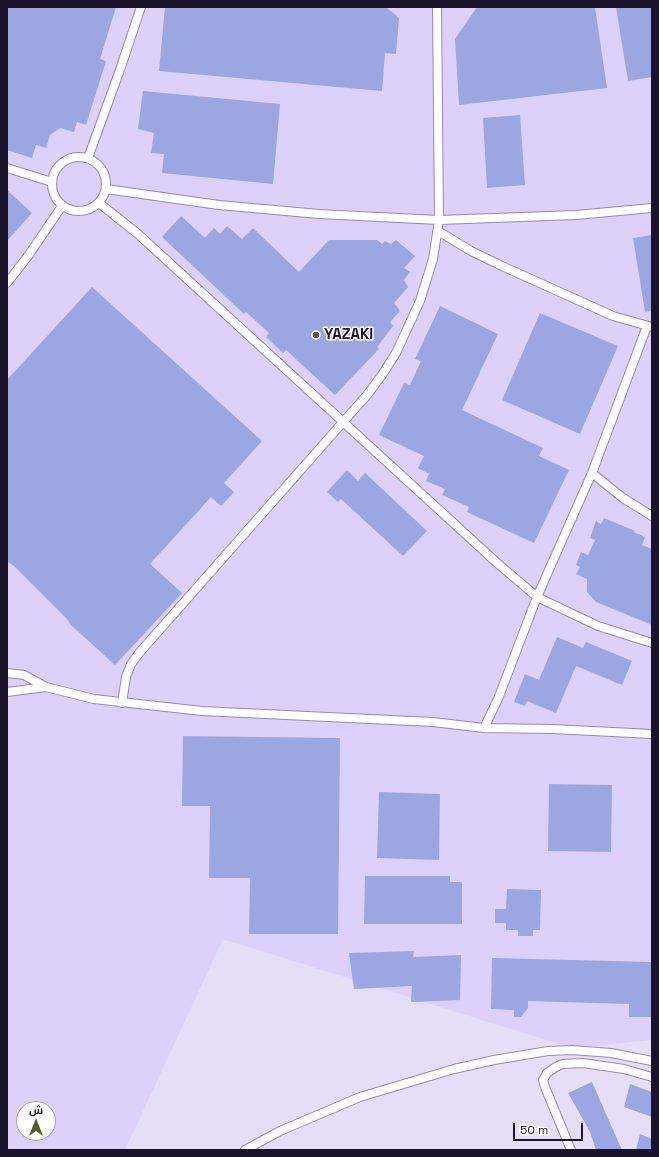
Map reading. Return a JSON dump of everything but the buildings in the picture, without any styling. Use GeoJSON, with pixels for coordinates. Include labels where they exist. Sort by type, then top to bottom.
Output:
{"type":"FeatureCollection","features":[{"type":"Feature","properties":{"kind":"street"},"geometry":{"type":"LineString","coordinates":[[88,158],[122,67],[141,7]]}},
{"type":"Feature","properties":{"kind":"street"},"geometry":{"type":"LineString","coordinates":[[122,703],[126,678],[131,664],[344,422],[382,375],[396,353],[420,301],[433,259],[439,220],[437,7]]}},
{"type":"Feature","properties":{"kind":"street"},"geometry":{"type":"LineString","coordinates":[[70,158],[88,158],[101,167],[105,174],[107,181],[104,197],[91,209],[81,211],[71,210],[62,206],[52,189],[55,170],[61,163],[70,158]]}},
{"type":"Feature","properties":{"kind":"street"},"geometry":{"type":"LineString","coordinates":[[7,168],[52,182]]}},
{"type":"Feature","properties":{"kind":"street"},"geometry":{"type":"LineString","coordinates":[[106,189],[219,205],[319,214],[439,220],[576,215],[652,208]]}},
{"type":"Feature","properties":{"kind":"street"},"geometry":{"type":"LineString","coordinates":[[99,203],[138,234],[496,562],[537,597],[598,626],[652,643]]}},
{"type":"Feature","properties":{"kind":"street"},"geometry":{"type":"LineString","coordinates":[[7,283],[28,256],[62,206]]}},
{"type":"Feature","properties":{"kind":"street"},"geometry":{"type":"LineString","coordinates":[[438,231],[471,251],[502,266],[613,316],[649,327],[592,473],[537,597],[498,699],[484,728]]}},
{"type":"Feature","properties":{"kind":"street"},"geometry":{"type":"LineString","coordinates":[[592,473],[623,498],[652,516]]}},
{"type":"Feature","properties":{"kind":"street"},"geometry":{"type":"LineString","coordinates":[[7,673],[24,676],[46,687],[94,699],[202,711],[420,722],[484,728],[652,734]]}},
{"type":"Feature","properties":{"kind":"street"},"geometry":{"type":"LineString","coordinates":[[7,692],[46,687]]}},
{"type":"Feature","properties":{"kind":"street"},"geometry":{"type":"LineString","coordinates":[[245,1150],[280,1132],[360,1096],[454,1069],[548,1051],[572,1050],[611,1053],[652,1061]]}},
{"type":"Feature","properties":{"kind":"street"},"geometry":{"type":"LineString","coordinates":[[571,1150],[545,1087],[543,1080],[547,1073],[562,1064],[583,1063],[624,1069],[652,1077]]}},
{"type":"Feature","properties":{"kind":"shaded area"},"geometry":{"type":"Polygon","coordinates":[[[7,7],[652,7],[652,1040],[572,1048],[223,939],[125,1150],[7,1150],[7,7]]]}},
{"type":"Feature","properties":{"kind":"place","name":"YAZAKI"},"geometry":{"type":"Point","coordinates":[316,335]}}]}
